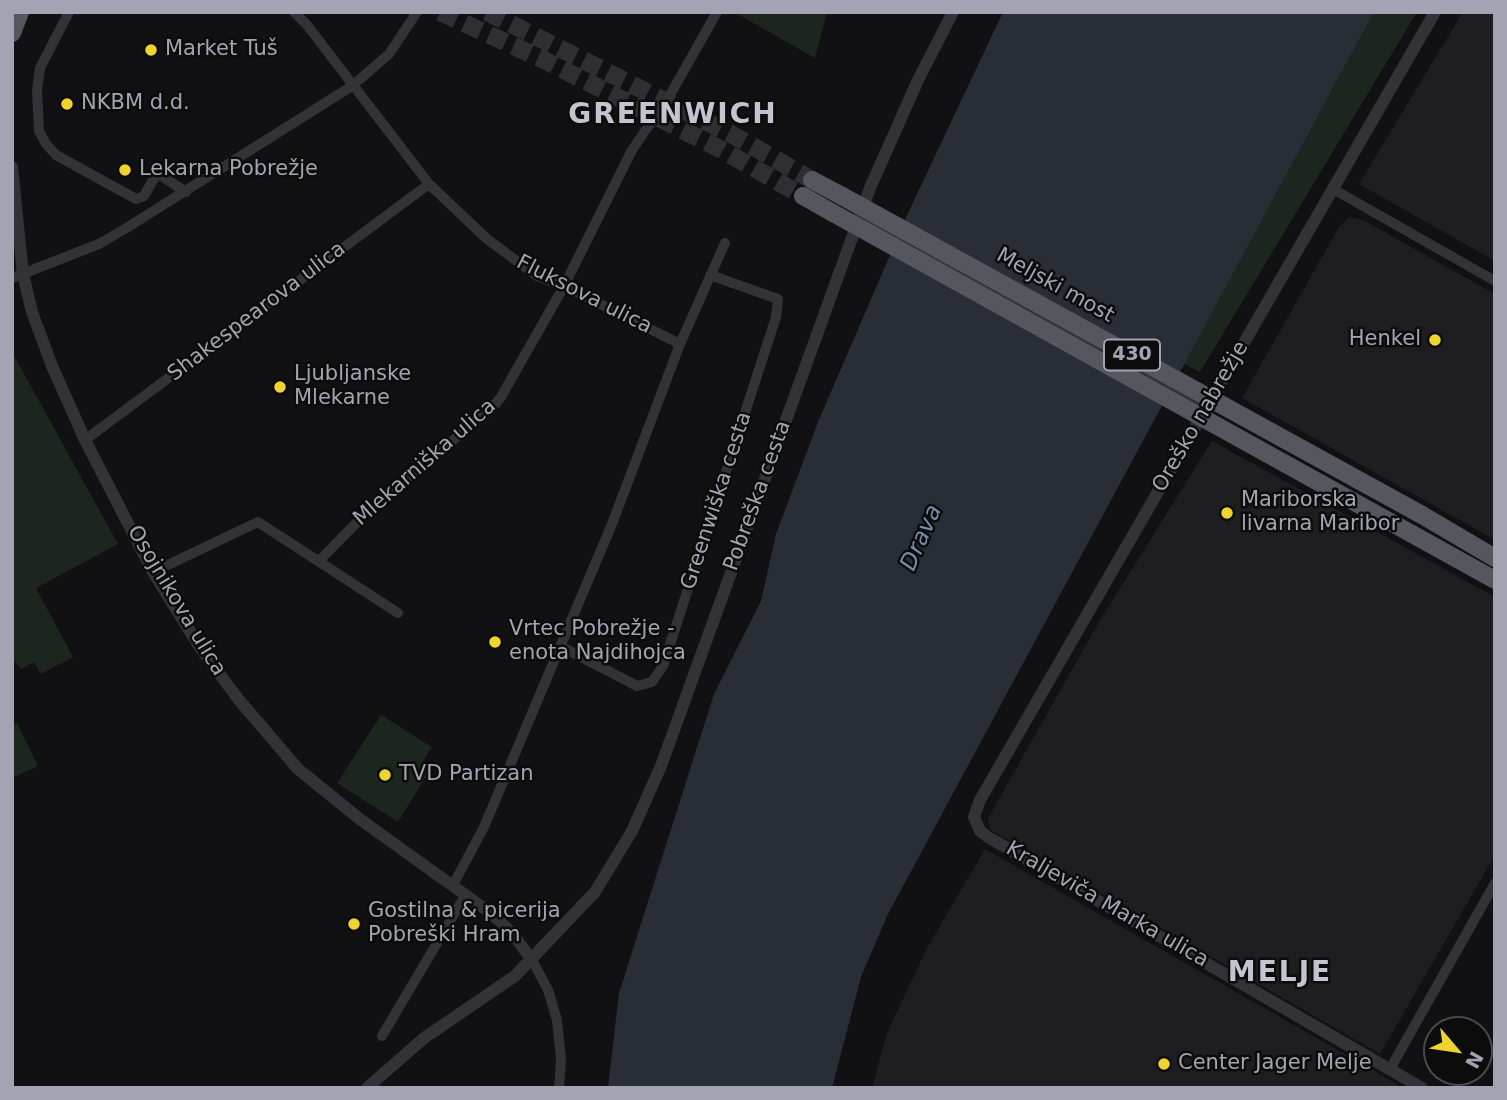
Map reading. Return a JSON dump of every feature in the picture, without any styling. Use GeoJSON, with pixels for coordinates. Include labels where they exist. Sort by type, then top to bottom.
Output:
{"type":"FeatureCollection","features":[{"type":"Feature","properties":{"kind":"highway"},"geometry":{"type":"LineString","coordinates":[[12,24],[13,12]]}},
{"type":"Feature","properties":{"kind":"highway"},"geometry":{"type":"LineString","coordinates":[[12,33],[20,12]]}},
{"type":"Feature","properties":{"kind":"highway","name":"Meljski most"},"geometry":{"type":"LineString","coordinates":[[812,180],[1422,515],[1495,558]]}},
{"type":"Feature","properties":{"kind":"highway","name":"Meljski most"},"geometry":{"type":"LineString","coordinates":[[803,196],[1495,580]]}},
{"type":"Feature","properties":{"kind":"street"},"geometry":{"type":"LineString","coordinates":[[69,12],[40,68],[37,90],[40,131],[46,144],[56,155],[136,199],[144,196],[157,173],[186,192]]}},
{"type":"Feature","properties":{"kind":"street","name":"Fluksova ulica"},"geometry":{"type":"LineString","coordinates":[[293,12],[307,24],[429,184],[511,259],[537,276],[564,286],[680,344]]}},
{"type":"Feature","properties":{"kind":"street"},"geometry":{"type":"LineString","coordinates":[[18,276],[99,244],[352,86],[382,62],[417,12]]}},
{"type":"Feature","properties":{"kind":"street","name":"Mlekarniška ulica"},"geometry":{"type":"LineString","coordinates":[[318,561],[372,507],[492,408],[509,384],[564,286],[632,150],[670,95],[718,12]]}},
{"type":"Feature","properties":{"kind":"street","name":"Pobreška cesta"},"geometry":{"type":"LineString","coordinates":[[367,1088],[424,1038],[515,976],[532,960],[594,892],[645,805],[884,156],[953,12]]}},
{"type":"Feature","properties":{"kind":"street","name":"Oreško nabrežje"},"geometry":{"type":"LineString","coordinates":[[976,824],[974,817],[980,800],[1435,12]]}},
{"type":"Feature","properties":{"kind":"street","name":"Osojnikova ulica"},"geometry":{"type":"LineString","coordinates":[[12,167],[18,276],[52,366],[85,440],[153,572],[222,678],[298,769],[361,820],[466,894],[512,933],[532,960]]}},
{"type":"Feature","properties":{"kind":"street","name":"Shakespearova ulica"},"geometry":{"type":"LineString","coordinates":[[85,440],[429,184]]}},
{"type":"Feature","properties":{"kind":"street"},"geometry":{"type":"LineString","coordinates":[[1333,189],[1495,281]]}},
{"type":"Feature","properties":{"kind":"street","name":"Meljski most"},"geometry":{"type":"LineString","coordinates":[[860,218],[1207,408]]}},
{"type":"Feature","properties":{"kind":"street"},"geometry":{"type":"LineString","coordinates":[[453,885],[484,827],[612,524],[680,344],[725,243]]}},
{"type":"Feature","properties":{"kind":"street","name":"Greenwiška cesta"},"geometry":{"type":"LineString","coordinates":[[560,646],[629,684],[644,685],[659,675],[776,317],[778,299],[710,275]]}},
{"type":"Feature","properties":{"kind":"street"},"geometry":{"type":"LineString","coordinates":[[153,572],[258,522],[398,613]]}},
{"type":"Feature","properties":{"kind":"street","name":"Kraljeviča Marka ulica"},"geometry":{"type":"LineString","coordinates":[[976,824],[988,837],[1422,1088]]}},
{"type":"Feature","properties":{"kind":"street"},"geometry":{"type":"LineString","coordinates":[[1390,1069],[1495,884]]}},
{"type":"Feature","properties":{"kind":"street"},"geometry":{"type":"LineString","coordinates":[[382,1036],[466,894]]}},
{"type":"Feature","properties":{"kind":"street"},"geometry":{"type":"LineString","coordinates":[[532,960],[548,990],[557,1020],[561,1059],[559,1088]]}},
{"type":"Feature","properties":{"kind":"shaded area"},"geometry":{"type":"Polygon","coordinates":[[[734,12],[827,12],[815,58],[734,12]]]}},
{"type":"Feature","properties":{"kind":"shaded area"},"geometry":{"type":"Polygon","coordinates":[[[1374,12],[1417,12],[1200,372],[1184,364],[1374,12]]]}},
{"type":"Feature","properties":{"kind":"shaded area"},"geometry":{"type":"Polygon","coordinates":[[[1463,12],[1495,12],[1495,261],[1359,184],[1463,12]]]}},
{"type":"Feature","properties":{"kind":"shaded area"},"geometry":{"type":"Polygon","coordinates":[[[1349,217],[1363,220],[1495,294],[1495,540],[1242,398],[1339,227],[1349,217]]]}},
{"type":"Feature","properties":{"kind":"shaded area"},"geometry":{"type":"Polygon","coordinates":[[[12,352],[118,544],[36,588],[73,657],[41,674],[34,662],[21,669],[12,658],[12,352]]]}},
{"type":"Feature","properties":{"kind":"shaded area"},"geometry":{"type":"Polygon","coordinates":[[[1212,441],[1495,597],[1495,855],[1380,1054],[991,830],[988,818],[1099,622],[1212,441]]]}},
{"type":"Feature","properties":{"kind":"shaded area","name":"TVD Partizan"},"geometry":{"type":"Polygon","coordinates":[[[381,715],[432,747],[423,761],[432,767],[398,822],[337,783],[381,715]]]}},
{"type":"Feature","properties":{"kind":"shaded area"},"geometry":{"type":"Polygon","coordinates":[[[17,723],[38,766],[12,778],[12,725],[17,723]]]}},
{"type":"Feature","properties":{"kind":"shaded area"},"geometry":{"type":"Polygon","coordinates":[[[985,849],[1403,1088],[872,1088],[887,1033],[926,950],[985,849]]]}},
{"type":"Feature","properties":{"kind":"water","name":"Drava"},"geometry":{"type":"Polygon","coordinates":[[[1003,12],[1374,12],[887,916],[861,977],[832,1088],[608,1088],[619,993],[714,694],[761,601],[776,534],[818,422],[909,211],[1003,12]]]}},
{"type":"Feature","properties":{"kind":"tunnel"},"geometry":{"type":"LineString","coordinates":[[440,12],[544,60],[722,150],[803,196]]}},
{"type":"Feature","properties":{"kind":"tunnel"},"geometry":{"type":"LineString","coordinates":[[487,12],[731,134],[812,180]]}},
{"type":"Feature","properties":{"kind":"place","name":"Market Tuš"},"geometry":{"type":"Point","coordinates":[151,50]}},
{"type":"Feature","properties":{"kind":"place","name":"NKBM d.d."},"geometry":{"type":"Point","coordinates":[67,104]}},
{"type":"Feature","properties":{"kind":"place","name":"Lekarna Pobrežje"},"geometry":{"type":"Point","coordinates":[125,170]}},
{"type":"Feature","properties":{"kind":"place","name":"Henkel"},"geometry":{"type":"Point","coordinates":[1435,340]}},
{"type":"Feature","properties":{"kind":"place","name":"Ljubljanske Mlekarne"},"geometry":{"type":"Point","coordinates":[280,387]}},
{"type":"Feature","properties":{"kind":"place","name":"Mariborska livarna Maribor"},"geometry":{"type":"Point","coordinates":[1227,513]}},
{"type":"Feature","properties":{"kind":"place","name":"Vrtec Pobrežje - enota Najdihojca"},"geometry":{"type":"Point","coordinates":[495,642]}},
{"type":"Feature","properties":{"kind":"place","name":"TVD Partizan"},"geometry":{"type":"Point","coordinates":[385,775]}},
{"type":"Feature","properties":{"kind":"place","name":"Gostilna & picerija Pobreški Hram"},"geometry":{"type":"Point","coordinates":[354,924]}},
{"type":"Feature","properties":{"kind":"place","name":"Center Jager Melje"},"geometry":{"type":"Point","coordinates":[1164,1064]}},
{"type":"Feature","properties":{"kind":"district","name":"GREENWICH"},"geometry":{"type":"Point","coordinates":[673,116]}},
{"type":"Feature","properties":{"kind":"district","name":"MELJE"},"geometry":{"type":"Point","coordinates":[1280,974]}}]}
